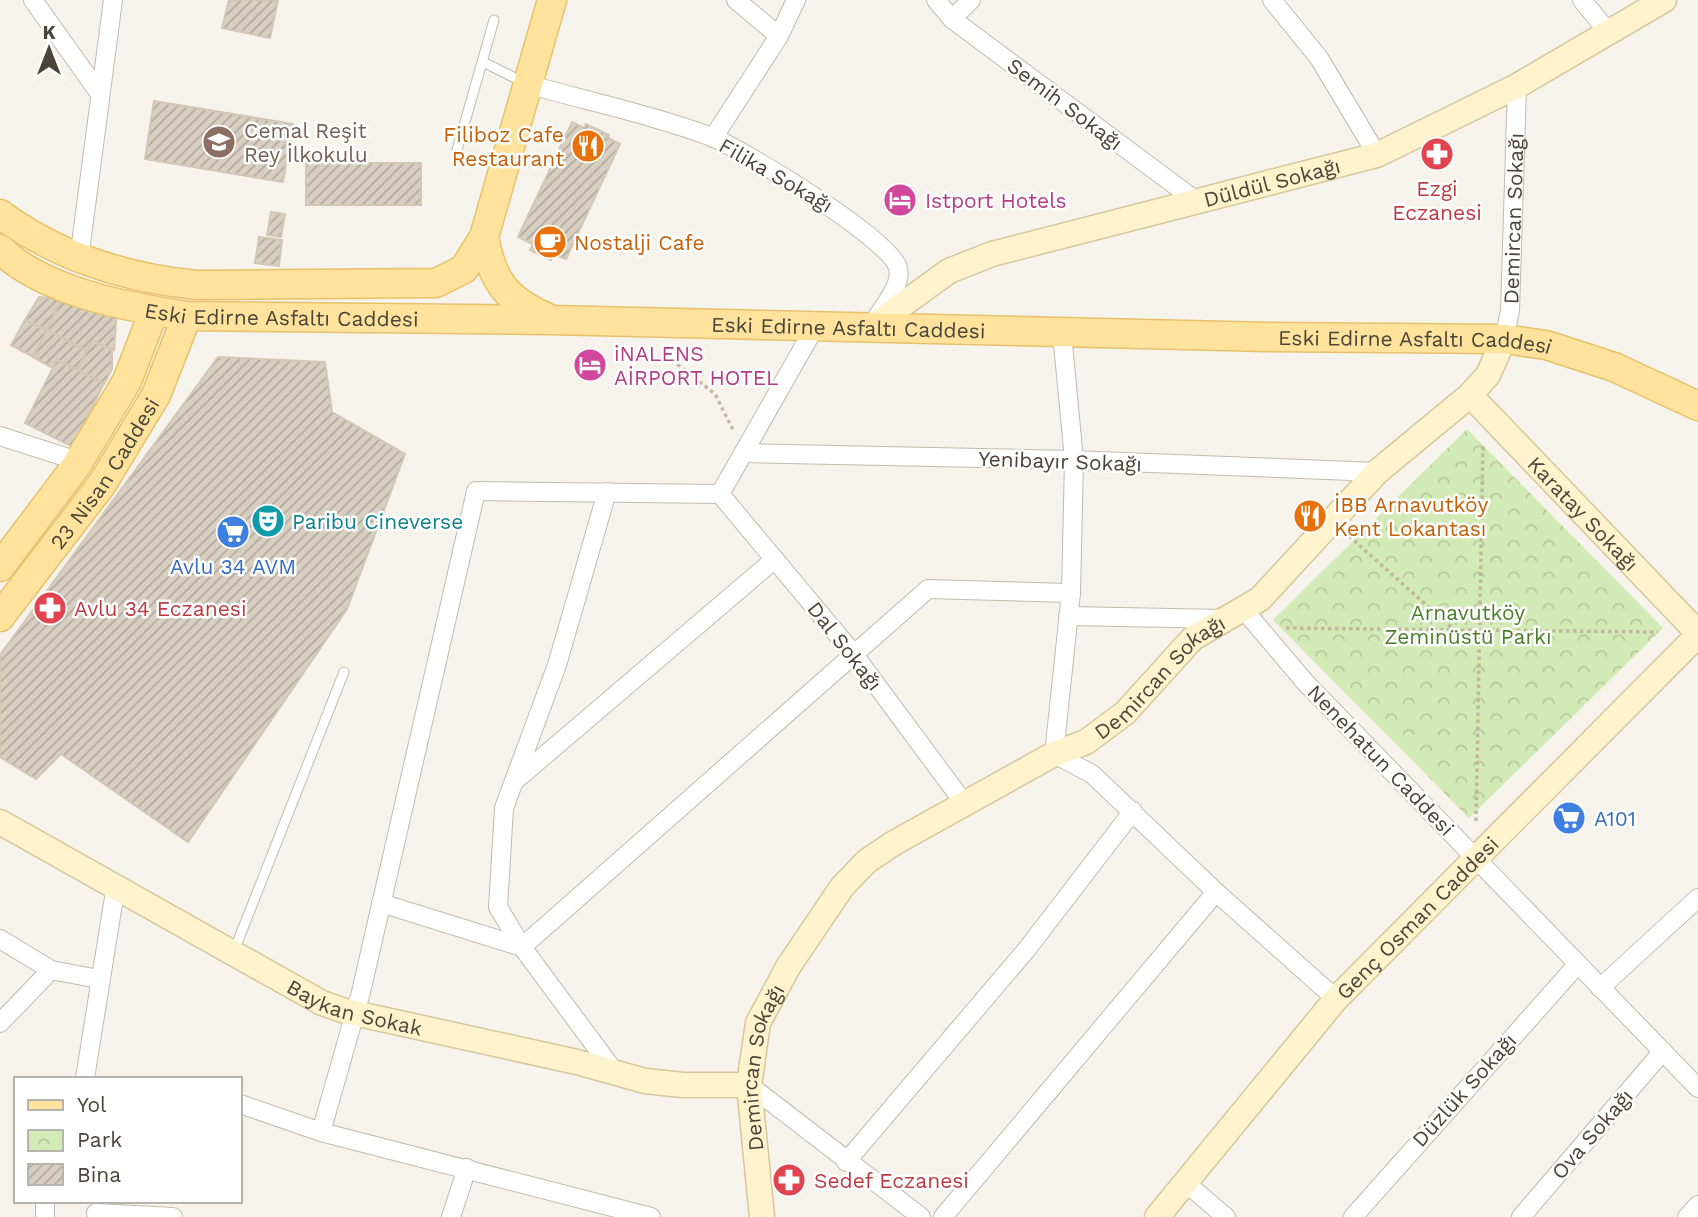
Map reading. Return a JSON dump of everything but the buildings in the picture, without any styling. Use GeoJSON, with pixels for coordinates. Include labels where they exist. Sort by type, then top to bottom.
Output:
{"type":"FeatureCollection","features":[{"type":"Feature","properties":{"kind":"main road"},"geometry":{"type":"LineString","coordinates":[[551,320],[524,308],[505,291],[490,267],[484,237],[552,0]]}},
{"type":"Feature","properties":{"kind":"main road","name":"Eski Edirne Asfaltı Caddesi"},"geometry":{"type":"LineString","coordinates":[[0,214],[33,238],[79,259],[164,281],[197,285],[436,283],[464,269],[484,237]]}},
{"type":"Feature","properties":{"kind":"main road","name":"Eski Edirne Asfaltı Caddesi"},"geometry":{"type":"LineString","coordinates":[[0,249],[39,278],[154,311],[187,316],[551,320],[1062,333],[1504,339],[1546,345],[1614,367],[1698,406]]}},
{"type":"Feature","properties":{"kind":"main road","name":"23 Nisan Caddesi"},"geometry":{"type":"LineString","coordinates":[[0,567],[78,461],[127,381],[154,311]]}},
{"type":"Feature","properties":{"kind":"main road","name":"23 Nisan Caddesi"},"geometry":{"type":"LineString","coordinates":[[0,617],[102,484],[156,395],[187,316]]}},
{"type":"Feature","properties":{"kind":"street"},"geometry":{"type":"LineString","coordinates":[[33,0],[100,94]]}},
{"type":"Feature","properties":{"kind":"street"},"geometry":{"type":"LineString","coordinates":[[79,259],[113,0]]}},
{"type":"Feature","properties":{"kind":"street"},"geometry":{"type":"LineString","coordinates":[[736,0],[779,36]]}},
{"type":"Feature","properties":{"kind":"street"},"geometry":{"type":"LineString","coordinates":[[713,138],[779,36],[796,0]]}},
{"type":"Feature","properties":{"kind":"street","name":"Semih Sokağı"},"geometry":{"type":"LineString","coordinates":[[936,0],[952,19],[1199,204]]}},
{"type":"Feature","properties":{"kind":"street"},"geometry":{"type":"LineString","coordinates":[[952,19],[971,0]]}},
{"type":"Feature","properties":{"kind":"street"},"geometry":{"type":"LineString","coordinates":[[1272,0],[1319,58],[1377,155]]}},
{"type":"Feature","properties":{"kind":"street"},"geometry":{"type":"LineString","coordinates":[[1582,0],[1609,33]]}},
{"type":"Feature","properties":{"kind":"street","name":"Düldül Sokağı"},"geometry":{"type":"LineString","coordinates":[[869,329],[949,271],[992,254],[1199,204],[1377,155],[1517,86],[1664,0]]}},
{"type":"Feature","properties":{"kind":"street","name":"Filika Sokağı"},"geometry":{"type":"LineString","coordinates":[[527,84],[713,138],[838,212],[892,255],[898,269],[896,287],[869,329]]}},
{"type":"Feature","properties":{"kind":"street","name":"Demircan Sokağı"},"geometry":{"type":"LineString","coordinates":[[762,1217],[749,1085],[758,1023],[788,967],[842,887],[866,861],[964,803],[1054,754],[1086,742],[1105,730],[1125,713],[1193,638],[1242,619],[1377,472],[1477,402],[1504,339],[1510,311],[1517,86]]}},
{"type":"Feature","properties":{"kind":"street"},"geometry":{"type":"LineString","coordinates":[[321,1132],[381,903],[476,491],[720,494],[815,327]]}},
{"type":"Feature","properties":{"kind":"street"},"geometry":{"type":"LineString","coordinates":[[1062,333],[1074,460],[1071,593],[1054,754],[1092,774],[1216,892],[1336,999]]}},
{"type":"Feature","properties":{"kind":"street","name":"Karatay Sokağı"},"geometry":{"type":"LineString","coordinates":[[1477,402],[1698,634]]}},
{"type":"Feature","properties":{"kind":"street"},"geometry":{"type":"LineString","coordinates":[[0,436],[78,461]]}},
{"type":"Feature","properties":{"kind":"street","name":"Yenibayır Sokağı"},"geometry":{"type":"LineString","coordinates":[[744,453],[1074,460],[1377,472]]}},
{"type":"Feature","properties":{"kind":"street"},"geometry":{"type":"LineString","coordinates":[[607,492],[557,665],[504,808],[498,907],[522,947],[614,1071]]}},
{"type":"Feature","properties":{"kind":"street","name":"Dal Sokağı"},"geometry":{"type":"LineString","coordinates":[[720,494],[852,652],[964,803]]}},
{"type":"Feature","properties":{"kind":"street"},"geometry":{"type":"LineString","coordinates":[[514,782],[775,559]]}},
{"type":"Feature","properties":{"kind":"street"},"geometry":{"type":"LineString","coordinates":[[522,947],[852,652],[928,589],[1071,593]]}},
{"type":"Feature","properties":{"kind":"street"},"geometry":{"type":"LineString","coordinates":[[1068,616],[1242,619]]}},
{"type":"Feature","properties":{"kind":"street","name":"Nenehatun Caddesi"},"geometry":{"type":"LineString","coordinates":[[1242,619],[1698,1088]]}},
{"type":"Feature","properties":{"kind":"street","name":"Genç Osman Caddesi"},"geometry":{"type":"LineString","coordinates":[[1157,1217],[1336,999],[1698,634]]}},
{"type":"Feature","properties":{"kind":"street"},"geometry":{"type":"LineString","coordinates":[[846,1162],[1027,949],[1133,811]]}},
{"type":"Feature","properties":{"kind":"street","name":"Baykan Sokak"},"geometry":{"type":"LineString","coordinates":[[0,822],[322,1003],[354,1013],[614,1071],[645,1081],[683,1085],[749,1085]]}},
{"type":"Feature","properties":{"kind":"street"},"geometry":{"type":"LineString","coordinates":[[87,1077],[99,979],[116,885]]}},
{"type":"Feature","properties":{"kind":"street"},"geometry":{"type":"LineString","coordinates":[[943,1217],[1216,892]]}},
{"type":"Feature","properties":{"kind":"street"},"geometry":{"type":"LineString","coordinates":[[1600,988],[1698,898]]}},
{"type":"Feature","properties":{"kind":"street"},"geometry":{"type":"LineString","coordinates":[[381,903],[522,947]]}},
{"type":"Feature","properties":{"kind":"street"},"geometry":{"type":"LineString","coordinates":[[0,939],[51,970],[99,979]]}},
{"type":"Feature","properties":{"kind":"street","name":"Düzlük Sokağı"},"geometry":{"type":"LineString","coordinates":[[1353,1217],[1577,965]]}},
{"type":"Feature","properties":{"kind":"street"},"geometry":{"type":"LineString","coordinates":[[0,1023],[51,970]]}},
{"type":"Feature","properties":{"kind":"street","name":"Ova Sokağı"},"geometry":{"type":"LineString","coordinates":[[1521,1217],[1663,1051]]}},
{"type":"Feature","properties":{"kind":"street"},"geometry":{"type":"LineString","coordinates":[[749,1085],[921,1217]]}},
{"type":"Feature","properties":{"kind":"street"},"geometry":{"type":"LineString","coordinates":[[242,1105],[321,1132],[467,1168],[611,1212],[651,1217]]}},
{"type":"Feature","properties":{"kind":"street"},"geometry":{"type":"LineString","coordinates":[[451,1217],[467,1168]]}},
{"type":"Feature","properties":{"kind":"street"},"geometry":{"type":"LineString","coordinates":[[1186,1183],[1227,1217]]}},
{"type":"Feature","properties":{"kind":"street"},"geometry":{"type":"LineString","coordinates":[[1687,1217],[1698,1205]]}},
{"type":"Feature","properties":{"kind":"street"},"geometry":{"type":"LineString","coordinates":[[96,1210],[173,1217]]}},
{"type":"Feature","properties":{"kind":"lane"},"geometry":{"type":"LineString","coordinates":[[457,150],[494,20]]}},
{"type":"Feature","properties":{"kind":"lane"},"geometry":{"type":"LineString","coordinates":[[483,62],[527,84]]}},
{"type":"Feature","properties":{"kind":"lane"},"geometry":{"type":"LineString","coordinates":[[233,952],[344,672]]}},
{"type":"Feature","properties":{"kind":"path"},"geometry":{"type":"LineString","coordinates":[[655,323],[677,364],[715,394],[744,453]]}},
{"type":"Feature","properties":{"kind":"path"},"geometry":{"type":"LineString","coordinates":[[1476,821],[1479,630],[1477,402]]}},
{"type":"Feature","properties":{"kind":"path"},"geometry":{"type":"LineString","coordinates":[[1332,521],[1454,630]]}},
{"type":"Feature","properties":{"kind":"path"},"geometry":{"type":"LineString","coordinates":[[1242,619],[1454,630],[1658,632]]}},
{"type":"Feature","properties":{"kind":"green space","name":"Arnavutköy Zeminüstü Parkı"},"geometry":{"type":"Polygon","coordinates":[[[1467,429],[1663,628],[1469,818],[1273,620],[1467,429]]]}},
{"type":"Feature","properties":{"kind":"place","name":"Cemal Reşit Rey İlkokulu"},"geometry":{"type":"Point","coordinates":[219,142]}},
{"type":"Feature","properties":{"kind":"place","name":"Filiboz Cafe Restaurant"},"geometry":{"type":"Point","coordinates":[588,146]}},
{"type":"Feature","properties":{"kind":"place","name":"Ezgi Eczanesi"},"geometry":{"type":"Point","coordinates":[1437,154]}},
{"type":"Feature","properties":{"kind":"place","name":"Istport Hotels"},"geometry":{"type":"Point","coordinates":[900,200]}},
{"type":"Feature","properties":{"kind":"place","name":"Nostalji Cafe"},"geometry":{"type":"Point","coordinates":[550,242]}},
{"type":"Feature","properties":{"kind":"place","name":"iNALENS AİRPORT HOTEL"},"geometry":{"type":"Point","coordinates":[590,365]}},
{"type":"Feature","properties":{"kind":"place","name":"İBB Arnavutköy Kent Lokantası"},"geometry":{"type":"Point","coordinates":[1310,516]}},
{"type":"Feature","properties":{"kind":"place","name":"Paribu Cineverse"},"geometry":{"type":"Point","coordinates":[268,521]}},
{"type":"Feature","properties":{"kind":"place","name":"Avlu 34 AVM"},"geometry":{"type":"Point","coordinates":[233,532]}},
{"type":"Feature","properties":{"kind":"place","name":"Avlu 34 Eczanesi"},"geometry":{"type":"Point","coordinates":[50,608]}},
{"type":"Feature","properties":{"kind":"place","name":"A101"},"geometry":{"type":"Point","coordinates":[1569,818]}},
{"type":"Feature","properties":{"kind":"place","name":"Sedef Eczanesi"},"geometry":{"type":"Point","coordinates":[789,1180]}}]}
